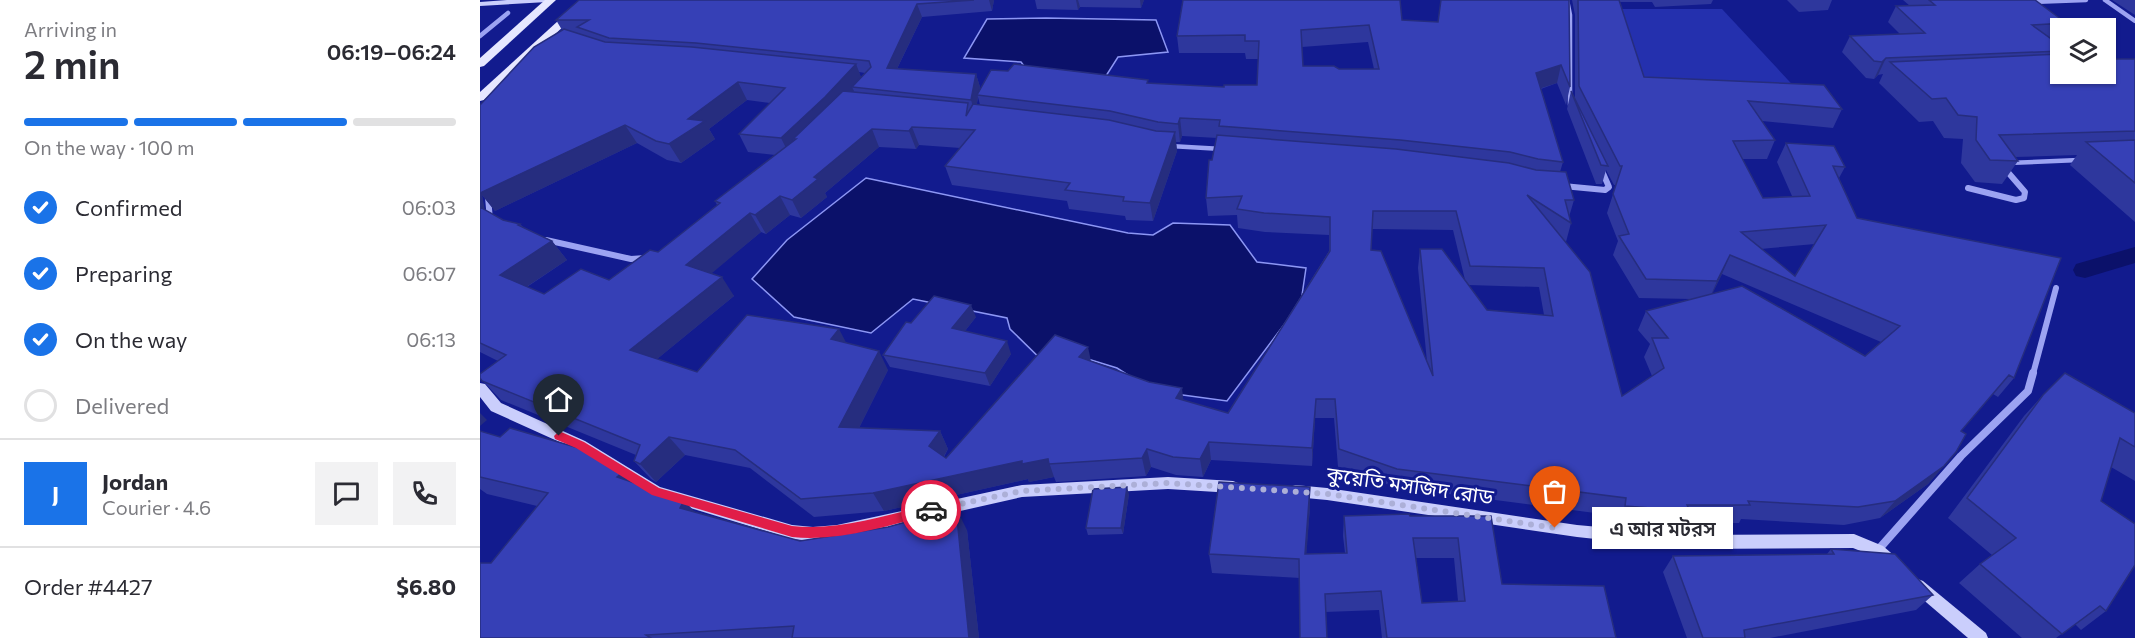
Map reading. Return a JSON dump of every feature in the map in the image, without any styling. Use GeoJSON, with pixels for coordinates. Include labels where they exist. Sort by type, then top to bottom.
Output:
{"type":"FeatureCollection","features":[{"type":"Feature","properties":{"kind":"main road"},"geometry":{"type":"LineString","coordinates":[[480,64],[549,0]]}},
{"type":"Feature","properties":{"kind":"main road"},"geometry":{"type":"LineString","coordinates":[[480,98],[557,35],[587,0]]}},
{"type":"Feature","properties":{"kind":"street"},"geometry":{"type":"LineString","coordinates":[[480,4],[549,0]]}},
{"type":"Feature","properties":{"kind":"street"},"geometry":{"type":"LineString","coordinates":[[1567,0],[1570,15],[1570,105],[1574,115]]}},
{"type":"Feature","properties":{"kind":"street"},"geometry":{"type":"LineString","coordinates":[[2026,2],[2086,0]]}},
{"type":"Feature","properties":{"kind":"street"},"geometry":{"type":"LineString","coordinates":[[2105,0],[2135,21]]}},
{"type":"Feature","properties":{"kind":"street"},"geometry":{"type":"LineString","coordinates":[[480,36],[508,13]]}},
{"type":"Feature","properties":{"kind":"street"},"geometry":{"type":"LineString","coordinates":[[1160,145],[1232,150]]}},
{"type":"Feature","properties":{"kind":"street"},"geometry":{"type":"LineString","coordinates":[[1968,188],[2016,200],[2024,198],[2025,192],[2006,170],[2008,163],[2089,159]]}},
{"type":"Feature","properties":{"kind":"street"},"geometry":{"type":"LineString","coordinates":[[1557,185],[1605,190],[1609,187],[1608,183],[1598,163]]}},
{"type":"Feature","properties":{"kind":"street"},"geometry":{"type":"LineString","coordinates":[[488,194],[491,217],[488,226]]}},
{"type":"Feature","properties":{"kind":"street"},"geometry":{"type":"LineString","coordinates":[[491,217],[501,222]]}},
{"type":"Feature","properties":{"kind":"street"},"geometry":{"type":"LineString","coordinates":[[541,238],[632,259],[653,257]]}},
{"type":"Feature","properties":{"kind":"street"},"geometry":{"type":"LineString","coordinates":[[1878,551],[1961,456],[2028,391],[2056,288]]}},
{"type":"Feature","properties":{"kind":"street"},"geometry":{"type":"LineString","coordinates":[[480,388],[496,407],[580,445],[656,492],[792,532],[813,534],[837,532],[1022,491],[1168,483],[1248,488]]}},
{"type":"Feature","properties":{"kind":"street","name":"কুয়েতি মসজিদ রোড"},"geometry":{"type":"LineString","coordinates":[[1282,491],[1328,494],[1577,531],[1688,542],[1854,541],[1878,551],[1980,638]]}},
{"type":"Feature","properties":{"kind":"shaded area"},"geometry":{"type":"Polygon","coordinates":[[[1608,9],[1722,9],[1802,95],[1638,84],[1608,9]]]}},
{"type":"Feature","properties":{"kind":"shaded area"},"geometry":{"type":"Polygon","coordinates":[[[987,19],[1156,20],[1168,52],[1118,57],[1099,87],[1037,83],[1021,62],[964,58],[987,19]]]}},
{"type":"Feature","properties":{"kind":"shaded area"},"geometry":{"type":"Polygon","coordinates":[[[866,178],[1128,233],[1153,235],[1173,223],[1230,225],[1257,262],[1306,268],[1301,302],[1227,401],[1153,391],[1117,368],[1072,354],[1055,373],[1010,329],[1007,318],[913,299],[871,333],[794,317],[752,279],[787,240],[866,178]]]}},
{"type":"Feature","properties":{"kind":"building"},"geometry":{"type":"Polygon","coordinates":[[[579,0],[974,0],[917,4],[887,68],[976,74],[971,100],[852,87],[871,67],[869,61],[696,43],[609,38],[577,27],[589,20],[556,20],[579,0]]]}},
{"type":"Feature","properties":{"kind":"building"},"geometry":{"type":"Polygon","coordinates":[[[1183,0],[1400,0],[1402,20],[1438,22],[1441,0],[1569,0],[1570,87],[1561,65],[1536,73],[1563,162],[1510,152],[1400,140],[1219,126],[1220,120],[1180,118],[1178,124],[1158,122],[1110,111],[977,95],[991,70],[1008,71],[1014,64],[1148,80],[1147,83],[1224,87],[1224,85],[1257,85],[1259,41],[1245,41],[1245,35],[1177,36],[1183,0]],[[1369,25],[1301,30],[1303,66],[1379,69],[1369,25]]]}},
{"type":"Feature","properties":{"kind":"building"},"geometry":{"type":"Polygon","coordinates":[[[1578,0],[1619,0],[1644,77],[1824,85],[1842,109],[1748,101],[1775,140],[1733,141],[1763,198],[1810,196],[1786,143],[1834,146],[1845,167],[1833,166],[1857,218],[2061,258],[2014,378],[2009,375],[1961,431],[1966,434],[1956,452],[1944,466],[1895,501],[1858,507],[1748,501],[1750,505],[1687,505],[1690,511],[1625,506],[1626,498],[1397,469],[1339,449],[1335,399],[1316,399],[1312,448],[1209,442],[1200,459],[1173,457],[1147,449],[1142,458],[1049,464],[1048,459],[1022,464],[1022,461],[873,493],[801,499],[735,450],[669,437],[640,464],[634,461],[640,445],[482,381],[480,378],[480,374],[506,355],[480,343],[480,207],[503,220],[520,224],[518,225],[552,241],[500,275],[544,294],[581,269],[609,280],[650,250],[658,252],[720,203],[715,201],[796,139],[793,139],[843,91],[968,103],[966,116],[973,104],[1109,120],[1156,131],[1175,132],[1150,203],[1123,201],[1124,197],[1065,190],[1070,183],[945,166],[975,130],[912,127],[909,131],[872,129],[814,177],[818,179],[792,200],[780,196],[755,215],[750,213],[686,265],[722,277],[630,350],[697,372],[747,315],[839,329],[831,339],[879,351],[839,427],[940,431],[929,446],[946,458],[1055,335],[1088,347],[1079,357],[1149,382],[1182,388],[1176,398],[1228,413],[1330,251],[1330,217],[1237,209],[1242,196],[1206,198],[1209,160],[1212,160],[1217,135],[1396,149],[1509,163],[1536,170],[1566,172],[1574,200],[1565,200],[1571,223],[1527,195],[1590,272],[1622,396],[1664,368],[1652,338],[1668,338],[1646,311],[1742,286],[1865,356],[1900,326],[1730,255],[1717,281],[1646,279],[1619,236],[1629,234],[1613,194],[1622,166],[1579,86],[1578,0]],[[1373,211],[1371,250],[1381,251],[1433,376],[1420,249],[1442,249],[1487,310],[1553,316],[1544,268],[1470,266],[1456,211],[1373,211]],[[1826,225],[1741,232],[1795,276],[1826,225]]]}},
{"type":"Feature","properties":{"kind":"building"},"geometry":{"type":"Polygon","coordinates":[[[1929,0],[2035,0],[2059,18],[2050,18],[2050,24],[2032,25],[2050,38],[2050,51],[1886,58],[1882,62],[1874,61],[1850,36],[1925,33],[1896,6],[1935,5],[1929,0]]]}},
{"type":"Feature","properties":{"kind":"building"},"geometry":{"type":"Polygon","coordinates":[[[564,29],[605,42],[692,47],[856,64],[781,138],[739,134],[785,88],[738,82],[688,119],[705,121],[669,144],[656,141],[625,125],[480,193],[480,105],[534,47],[564,29]]]}},
{"type":"Feature","properties":{"kind":"building"},"geometry":{"type":"Polygon","coordinates":[[[2050,55],[2050,84],[2116,84],[2116,59],[2135,59],[2135,131],[1999,135],[2018,161],[1990,160],[1976,140],[1977,117],[1958,115],[1946,98],[1932,99],[1890,62],[2050,55]]]}},
{"type":"Feature","properties":{"kind":"building"},"geometry":{"type":"Polygon","coordinates":[[[1571,91],[1608,166],[1601,165],[1571,91]]]}},
{"type":"Feature","properties":{"kind":"building"},"geometry":{"type":"Polygon","coordinates":[[[2135,140],[2135,183],[2086,142],[2135,140]]]}},
{"type":"Feature","properties":{"kind":"building"},"geometry":{"type":"Polygon","coordinates":[[[934,296],[971,305],[952,328],[1007,341],[985,373],[883,355],[906,322],[911,323],[934,296]]]}},
{"type":"Feature","properties":{"kind":"building"},"geometry":{"type":"Polygon","coordinates":[[[2065,373],[2135,413],[2135,447],[2120,438],[2101,501],[2135,524],[2135,565],[2106,611],[2100,606],[2062,634],[1980,564],[2016,538],[1967,498],[2043,395],[2065,373]]]}},
{"type":"Feature","properties":{"kind":"building"},"geometry":{"type":"Polygon","coordinates":[[[510,428],[589,451],[623,472],[617,477],[684,500],[680,508],[800,541],[888,527],[956,508],[969,638],[792,638],[794,626],[646,635],[651,638],[480,638],[480,563],[491,563],[548,493],[480,477],[480,431],[500,437],[510,428]]]}},
{"type":"Feature","properties":{"kind":"building"},"geometry":{"type":"Polygon","coordinates":[[[1219,482],[1310,487],[1305,554],[1347,553],[1344,516],[1409,514],[1410,516],[1491,516],[1502,584],[1604,586],[1616,638],[1387,638],[1381,591],[1325,594],[1327,638],[1300,638],[1299,559],[1209,554],[1219,482]],[[1413,538],[1422,603],[1465,601],[1458,538],[1413,538]]]}},
{"type":"Feature","properties":{"kind":"building"},"geometry":{"type":"Polygon","coordinates":[[[1127,487],[1121,528],[1086,528],[1093,489],[1127,487]]]}},
{"type":"Feature","properties":{"kind":"building"},"geometry":{"type":"Polygon","coordinates":[[[1831,549],[1895,554],[1933,595],[1744,630],[1745,638],[1703,638],[1673,556],[1834,554],[1831,549]]]}},
{"type":"Feature","properties":{"kind":"waterway"},"geometry":{"type":"LineString","coordinates":[[2085,270],[2135,255]]}},
{"type":"Feature","properties":{"kind":"way so far"},"geometry":{"type":"LineString","coordinates":[[931,510],[1022,491],[1168,483],[1328,494],[1555,528]]}},
{"type":"Feature","properties":{"kind":"place","name":"এ আর মটরস"},"geometry":{"type":"Point","coordinates":[1555,528]}},
{"type":"Feature","properties":{"kind":"route"},"geometry":{"type":"LineString","coordinates":[[559,436],[580,445],[656,492],[792,532],[813,534],[837,532],[931,510]]}}]}
